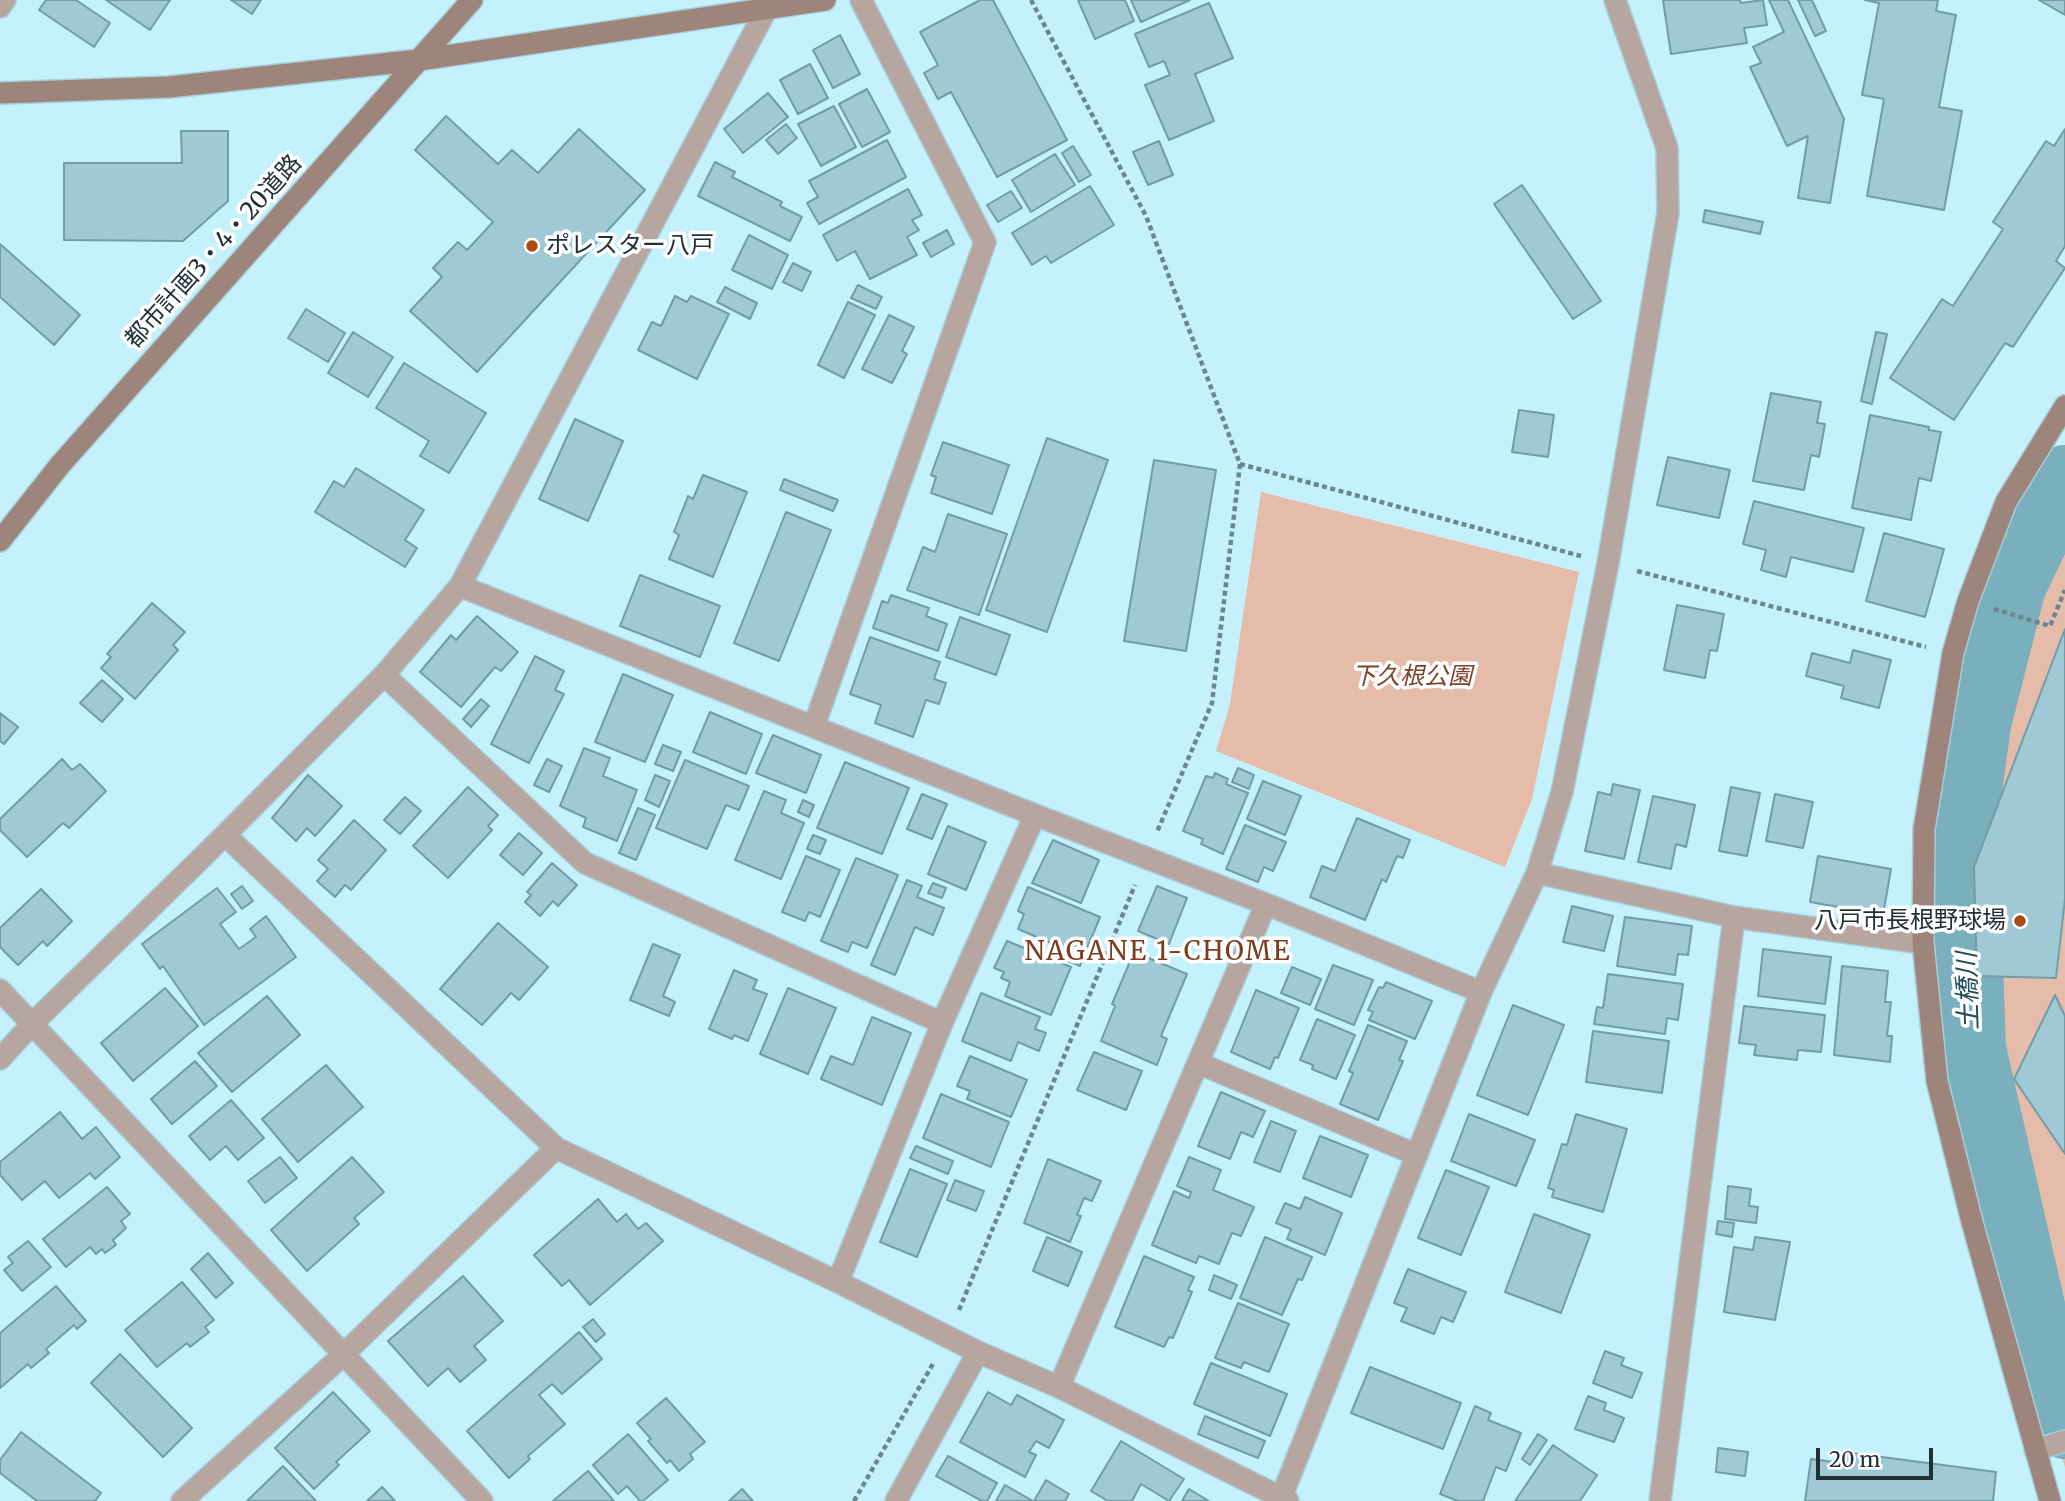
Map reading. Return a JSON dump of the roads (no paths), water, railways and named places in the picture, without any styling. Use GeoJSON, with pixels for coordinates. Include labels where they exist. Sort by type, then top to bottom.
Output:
{"type":"FeatureCollection","features":[{"type":"Feature","properties":{"kind":"street"},"geometry":{"type":"LineString","coordinates":[[0,7],[5,0]]}},
{"type":"Feature","properties":{"kind":"street","name":"都市計画3・4・20道路"},"geometry":{"type":"LineString","coordinates":[[0,541],[60,465],[472,0]]}},
{"type":"Feature","properties":{"kind":"street"},"geometry":{"type":"LineString","coordinates":[[0,93],[169,87],[419,60],[825,0]]}},
{"type":"Feature","properties":{"kind":"street"},"geometry":{"type":"LineString","coordinates":[[814,726],[985,242],[861,0]]}},
{"type":"Feature","properties":{"kind":"street"},"geometry":{"type":"LineString","coordinates":[[225,835],[556,1148],[978,1352],[1059,1387],[1283,1500],[1481,992],[1537,873],[1562,792],[1608,563],[1668,213],[1667,148],[1615,0]]}},
{"type":"Feature","properties":{"kind":"street"},"geometry":{"type":"LineString","coordinates":[[0,1059],[384,674],[460,586],[766,10]]}},
{"type":"Feature","properties":{"kind":"street"},"geometry":{"type":"LineString","coordinates":[[2050,1501],[1972,1222],[1937,1080],[1923,943],[1924,829],[1953,653],[1968,601],[2006,502],[2065,406]]}},
{"type":"Feature","properties":{"kind":"street"},"geometry":{"type":"LineString","coordinates":[[460,586],[1035,816],[1266,904],[1481,992]]}},
{"type":"Feature","properties":{"kind":"street"},"geometry":{"type":"LineString","coordinates":[[384,674],[585,863],[942,1023]]}},
{"type":"Feature","properties":{"kind":"street"},"geometry":{"type":"LineString","coordinates":[[838,1282],[942,1023],[1035,816]]}},
{"type":"Feature","properties":{"kind":"street"},"geometry":{"type":"LineString","coordinates":[[1537,873],[1734,916],[1923,943]]}},
{"type":"Feature","properties":{"kind":"street"},"geometry":{"type":"LineString","coordinates":[[1059,1387],[1266,904]]}},
{"type":"Feature","properties":{"kind":"street"},"geometry":{"type":"LineString","coordinates":[[1660,1501],[1734,916]]}},
{"type":"Feature","properties":{"kind":"street"},"geometry":{"type":"LineString","coordinates":[[0,990],[482,1501]]}},
{"type":"Feature","properties":{"kind":"street"},"geometry":{"type":"LineString","coordinates":[[1198,1063],[1417,1155]]}},
{"type":"Feature","properties":{"kind":"street"},"geometry":{"type":"LineString","coordinates":[[181,1501],[343,1355],[556,1148]]}},
{"type":"Feature","properties":{"kind":"street"},"geometry":{"type":"LineString","coordinates":[[896,1501],[978,1352]]}},
{"type":"Feature","properties":{"kind":"street"},"geometry":{"type":"LineString","coordinates":[[2035,1450],[2065,1441]]}},
{"type":"Feature","properties":{"kind":"waterway","name":"土橋川"},"geometry":{"type":"LineString","coordinates":[[2065,480],[2049,506],[2011,586],[1976,724],[1966,798],[1964,854],[1971,1049],[2036,1333],[2065,1424]]}},
{"type":"Feature","properties":{"kind":"place","name":"ポレスター八戸"},"geometry":{"type":"Point","coordinates":[532,246]}},
{"type":"Feature","properties":{"kind":"place","name":"八戸市長根野球場"},"geometry":{"type":"Point","coordinates":[2020,921]}},
{"type":"Feature","properties":{"kind":"district","name":"NAGANE 1-CHOME"},"geometry":{"type":"Point","coordinates":[1158,953]}},
{"type":"Feature","properties":{"kind":"park label","name":"下久根公園"},"geometry":{"type":"Point","coordinates":[1412,677]}}]}
